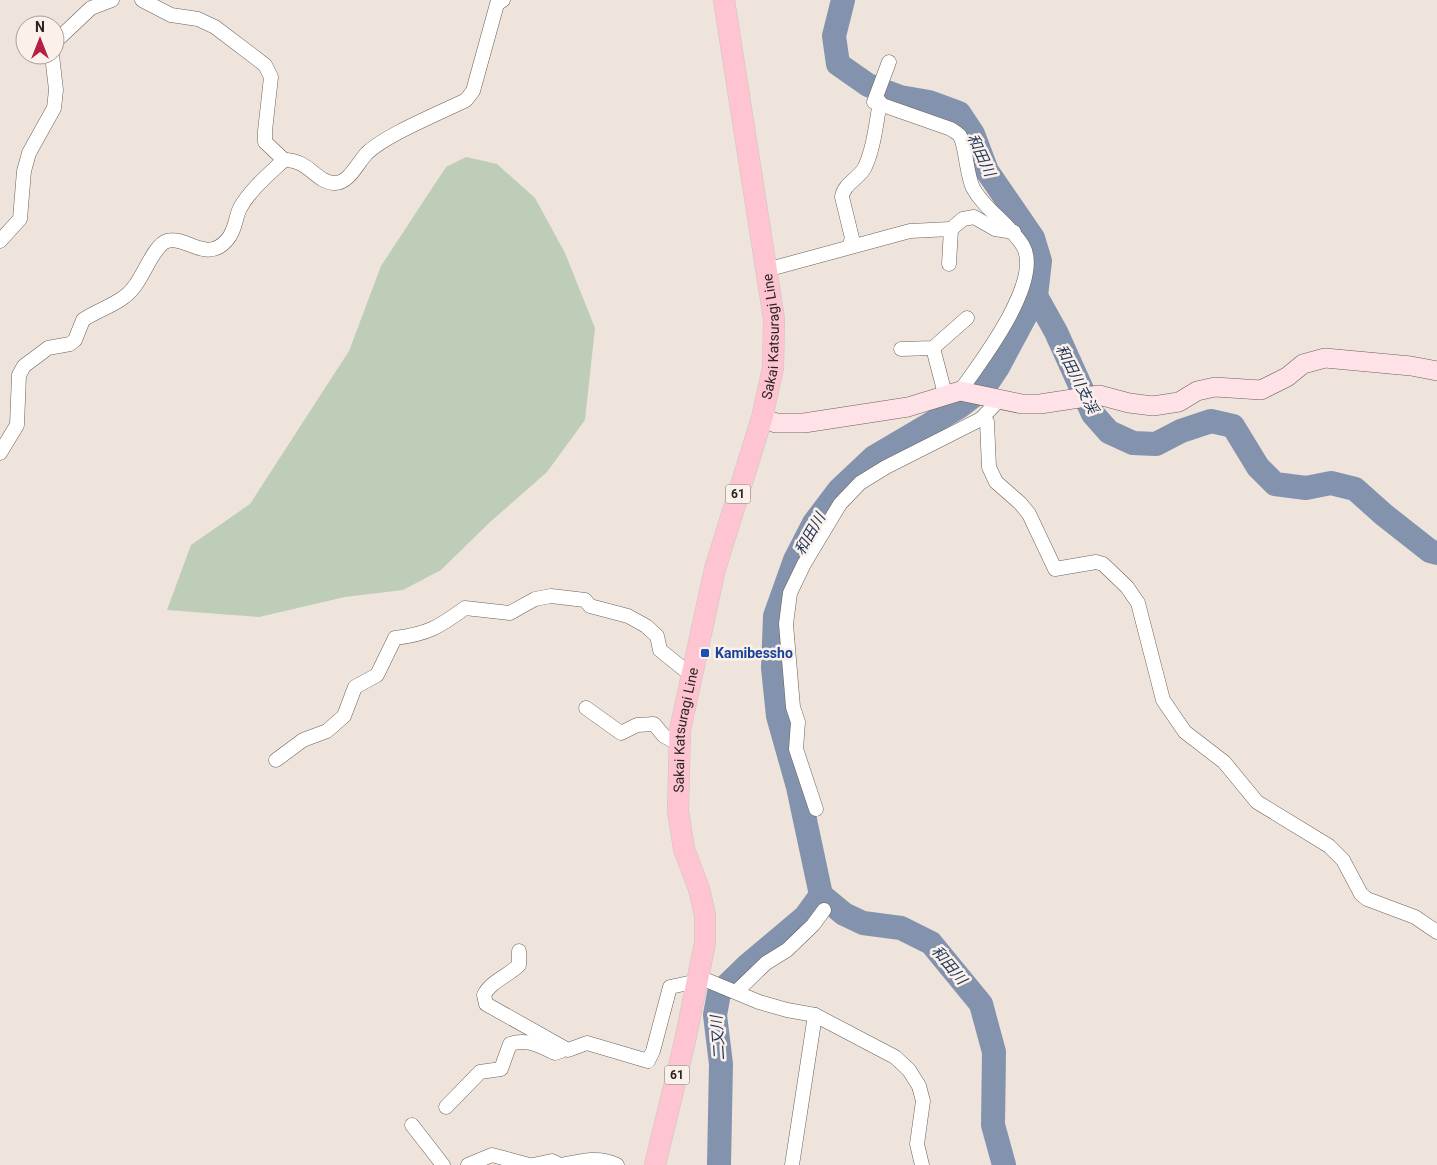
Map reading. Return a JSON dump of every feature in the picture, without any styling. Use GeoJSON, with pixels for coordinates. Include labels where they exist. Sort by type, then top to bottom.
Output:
{"type":"FeatureCollection","features":[{"type":"Feature","properties":{"kind":"main road","name":"Sakai Katsuragi Line"},"geometry":{"type":"LineString","coordinates":[[655,1165],[699,979],[705,944],[705,915],[684,849],[678,811],[679,744],[691,675],[715,569],[762,418],[773,368],[774,319],[724,0]]}},
{"type":"Feature","properties":{"kind":"street"},"geometry":{"type":"LineString","coordinates":[[65,33],[91,8],[112,0]]}},
{"type":"Feature","properties":{"kind":"street"},"geometry":{"type":"LineString","coordinates":[[142,0],[170,15],[198,18],[215,27],[265,65],[271,78],[264,131],[266,142],[284,160],[294,160],[308,166],[323,181],[336,183],[344,180],[367,152],[384,140],[466,100],[473,91],[497,4],[504,0]]}},
{"type":"Feature","properties":{"kind":"street"},"geometry":{"type":"LineString","coordinates":[[889,62],[874,102],[880,102],[951,129],[960,136],[968,173],[974,189],[1014,232],[1024,248],[1027,264],[1026,281],[994,345],[958,392]]}},
{"type":"Feature","properties":{"kind":"street"},"geometry":{"type":"LineString","coordinates":[[0,241],[20,219],[24,171],[29,153],[54,108],[56,90],[53,65]]}},
{"type":"Feature","properties":{"kind":"street"},"geometry":{"type":"LineString","coordinates":[[849,247],[852,238],[842,197],[843,190],[864,169],[870,152],[880,102]]}},
{"type":"Feature","properties":{"kind":"street"},"geometry":{"type":"LineString","coordinates":[[0,453],[17,425],[18,375],[24,366],[48,348],[70,344],[76,340],[83,320],[126,296],[134,288],[161,243],[169,240],[204,250],[217,248],[227,240],[236,225],[239,209],[284,160]]}},
{"type":"Feature","properties":{"kind":"street"},"geometry":{"type":"LineString","coordinates":[[766,270],[910,231],[951,228],[963,219],[974,217],[995,229],[1014,232]]}},
{"type":"Feature","properties":{"kind":"street"},"geometry":{"type":"LineString","coordinates":[[949,264],[951,228]]}},
{"type":"Feature","properties":{"kind":"street"},"geometry":{"type":"LineString","coordinates":[[901,349],[934,348],[967,318]]}},
{"type":"Feature","properties":{"kind":"street"},"geometry":{"type":"LineString","coordinates":[[934,348],[958,392]]}},
{"type":"Feature","properties":{"kind":"street"},"geometry":{"type":"LineString","coordinates":[[762,418],[776,423],[804,423],[908,407],[958,392],[999,400],[1040,404],[1099,395],[1129,403],[1152,406],[1178,402],[1197,391],[1215,387],[1261,390],[1288,377],[1303,364],[1325,358],[1410,366],[1437,371]]}},
{"type":"Feature","properties":{"kind":"street"},"geometry":{"type":"LineString","coordinates":[[816,809],[796,750],[798,722],[793,707],[786,624],[790,593],[804,564],[840,504],[860,483],[886,466],[981,419],[999,400]]}},
{"type":"Feature","properties":{"kind":"street"},"geometry":{"type":"LineString","coordinates":[[981,419],[986,422],[989,466],[996,482],[1020,503],[1029,514],[1055,569],[1096,562],[1103,564],[1134,593],[1163,700],[1185,732],[1224,762],[1257,802],[1329,846],[1342,860],[1361,894],[1367,899],[1415,917],[1437,932]]}},
{"type":"Feature","properties":{"kind":"street"},"geometry":{"type":"LineString","coordinates":[[276,760],[303,740],[327,731],[344,716],[355,687],[377,675],[395,638],[421,635],[441,626],[465,608],[510,613],[535,599],[585,600],[590,606],[628,616],[646,626],[657,636],[660,650],[691,675]]}},
{"type":"Feature","properties":{"kind":"street"},"geometry":{"type":"LineString","coordinates":[[586,708],[621,733],[637,725],[654,724],[664,736],[679,744]]}},
{"type":"Feature","properties":{"kind":"street"},"geometry":{"type":"LineString","coordinates":[[737,992],[766,963],[787,950],[813,925],[824,910]]}},
{"type":"Feature","properties":{"kind":"street"},"geometry":{"type":"LineString","coordinates":[[519,950],[519,965],[510,974],[488,986],[484,995],[486,1004],[568,1050]]}},
{"type":"Feature","properties":{"kind":"street"},"geometry":{"type":"LineString","coordinates":[[446,1107],[480,1072],[501,1069],[510,1044],[517,1041],[533,1042],[555,1053],[587,1043],[648,1061],[653,1051],[670,988],[699,979],[759,1002],[815,1015],[895,1057],[909,1070],[918,1086],[923,1101],[917,1144],[922,1165]]}},
{"type":"Feature","properties":{"kind":"street"},"geometry":{"type":"LineString","coordinates":[[792,1165],[815,1015]]}},
{"type":"Feature","properties":{"kind":"street"},"geometry":{"type":"LineString","coordinates":[[412,1125],[443,1165]]}},
{"type":"Feature","properties":{"kind":"street"},"geometry":{"type":"LineString","coordinates":[[468,1165],[492,1155],[531,1165],[552,1161],[561,1165],[586,1160],[607,1160],[617,1165]]}},
{"type":"Feature","properties":{"kind":"green space"},"geometry":{"type":"Polygon","coordinates":[[[466,157],[497,164],[535,198],[565,253],[595,328],[585,420],[547,472],[489,523],[441,570],[403,590],[345,597],[259,617],[167,610],[191,545],[250,504],[349,351],[381,266],[446,167],[466,157]]]}},
{"type":"Feature","properties":{"kind":"waterway","name":"和田川"},"geometry":{"type":"LineString","coordinates":[[843,0],[834,36],[838,64],[868,85],[900,97],[929,102],[959,113],[973,134],[987,171],[1033,238],[1040,261],[1036,296],[998,367],[984,388],[959,407],[874,457],[839,490],[814,523],[795,560],[775,616],[773,668],[778,716],[798,787],[821,895],[844,914],[863,923],[901,928],[931,943],[981,1004],[994,1052],[993,1125],[1004,1165]]}},
{"type":"Feature","properties":{"kind":"waterway","name":"和田川支渓"},"geometry":{"type":"LineString","coordinates":[[1036,296],[1056,332],[1093,414],[1109,432],[1133,443],[1156,444],[1181,431],[1211,421],[1233,426],[1258,467],[1275,484],[1306,488],[1331,483],[1355,489],[1430,551],[1437,553]]}},
{"type":"Feature","properties":{"kind":"waterway","name":"二又川"},"geometry":{"type":"LineString","coordinates":[[719,1165],[721,1064],[715,1015],[719,993],[748,965],[805,917],[821,895]]}},
{"type":"Feature","properties":{"kind":"place","name":"Kamibessho"},"geometry":{"type":"Point","coordinates":[705,653]}}]}
